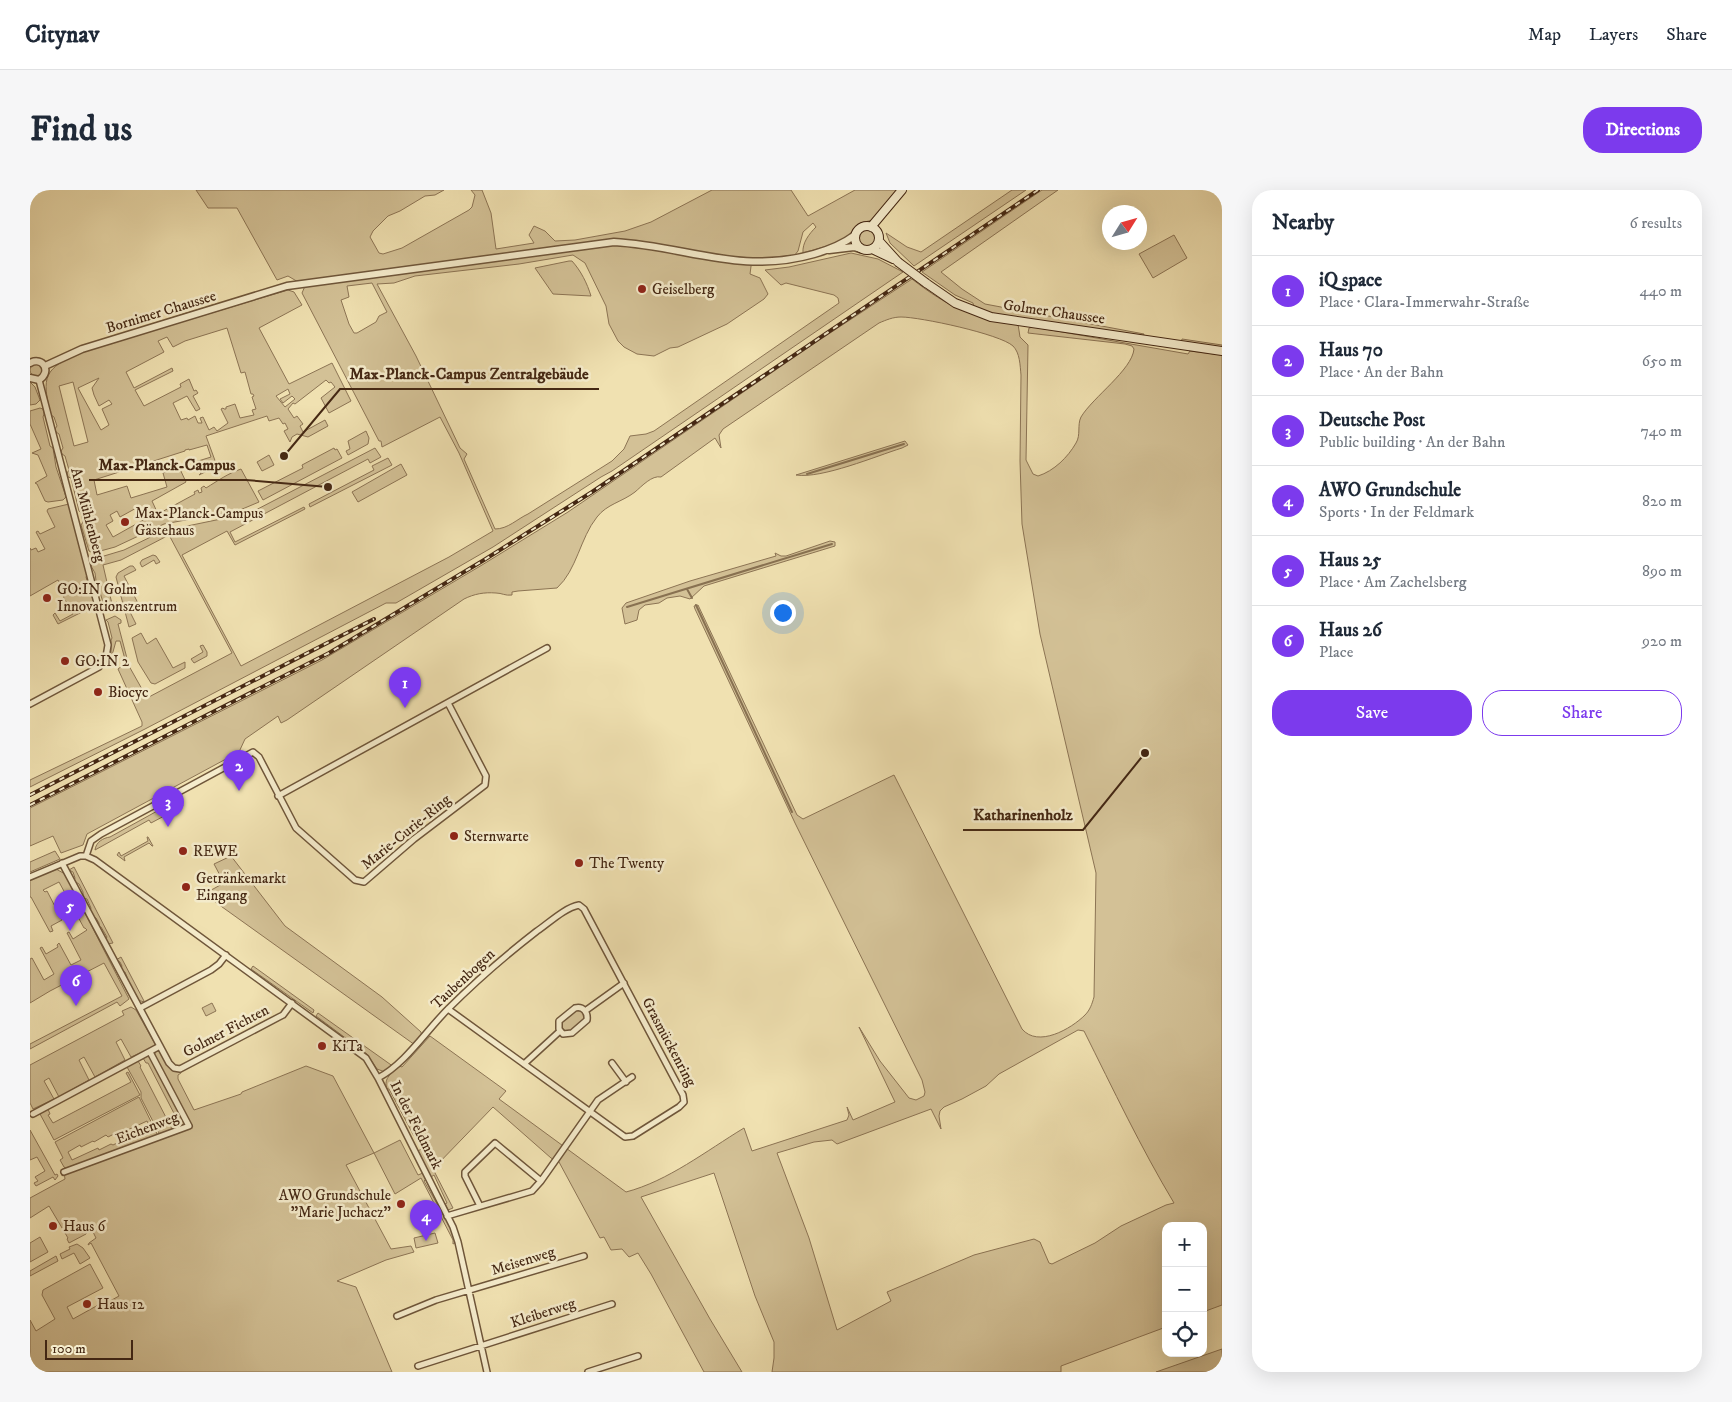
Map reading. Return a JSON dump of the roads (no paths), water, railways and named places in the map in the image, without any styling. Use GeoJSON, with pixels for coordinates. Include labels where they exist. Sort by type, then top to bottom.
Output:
{"type":"FeatureCollection","features":[{"type":"Feature","properties":{"kind":"main road"},"geometry":{"type":"LineString","coordinates":[[874,229],[902,190]]}},
{"type":"Feature","properties":{"kind":"main road"},"geometry":{"type":"LineString","coordinates":[[863,226],[874,229],[879,241],[872,249],[860,249],[855,243],[855,235],[859,228],[863,226]]}},
{"type":"Feature","properties":{"kind":"main road","name":"Golmer Chaussee"},"geometry":{"type":"LineString","coordinates":[[879,241],[898,262]]}},
{"type":"Feature","properties":{"kind":"main road","name":"Golmer Chaussee"},"geometry":{"type":"LineString","coordinates":[[872,249],[898,262],[960,306],[991,317],[1222,351]]}},
{"type":"Feature","properties":{"kind":"street"},"geometry":{"type":"LineString","coordinates":[[828,250],[855,235]]}},
{"type":"Feature","properties":{"kind":"street","name":"Bornimer Chaussee"},"geometry":{"type":"LineString","coordinates":[[45,366],[82,348],[287,286],[614,242],[652,246],[717,259],[748,262],[788,260],[828,250]]}},
{"type":"Feature","properties":{"kind":"street"},"geometry":{"type":"LineString","coordinates":[[828,250],[854,247],[860,249]]}},
{"type":"Feature","properties":{"kind":"street"},"geometry":{"type":"LineString","coordinates":[[30,362],[38,361],[45,366],[45,375],[39,380],[30,378]]}},
{"type":"Feature","properties":{"kind":"street","name":"Am Mühlenberg"},"geometry":{"type":"LineString","coordinates":[[30,704],[99,667],[106,657],[108,645],[39,380]]}},
{"type":"Feature","properties":{"kind":"street"},"geometry":{"type":"LineString","coordinates":[[278,796],[547,648]]}},
{"type":"Feature","properties":{"kind":"street","name":"Marie-Curie-Ring"},"geometry":{"type":"LineString","coordinates":[[86,856],[91,841],[101,834],[251,752],[259,757],[296,828],[355,880],[364,882],[414,840],[486,785],[486,776],[448,703]]}},
{"type":"Feature","properties":{"kind":"street"},"geometry":{"type":"LineString","coordinates":[[30,877],[80,856],[86,856]]}},
{"type":"Feature","properties":{"kind":"street","name":"In der Feldmark"},"geometry":{"type":"LineString","coordinates":[[86,856],[100,864],[226,955],[361,1053],[370,1062],[447,1216],[458,1242],[487,1372]]}},
{"type":"Feature","properties":{"kind":"street","name":"Golmer Fichten"},"geometry":{"type":"LineString","coordinates":[[62,863],[171,1066],[180,1069],[283,1015],[292,1003]]}},
{"type":"Feature","properties":{"kind":"street","name":"Grasmückenring"},"geometry":{"type":"LineString","coordinates":[[448,1009],[628,1138],[679,1107],[684,1102],[683,1095],[624,983],[584,909],[581,905],[573,906]]}},
{"type":"Feature","properties":{"kind":"street","name":"Taubenbogen"},"geometry":{"type":"LineString","coordinates":[[378,1078],[394,1067],[448,1009],[512,951],[573,906]]}},
{"type":"Feature","properties":{"kind":"street"},"geometry":{"type":"LineString","coordinates":[[140,1008],[211,970],[226,955]]}},
{"type":"Feature","properties":{"kind":"street"},"geometry":{"type":"LineString","coordinates":[[585,1010],[624,983]]}},
{"type":"Feature","properties":{"kind":"street"},"geometry":{"type":"LineString","coordinates":[[575,1008],[585,1010],[587,1017],[583,1024],[569,1034],[564,1034],[560,1031],[558,1024],[561,1019],[575,1008]]}},
{"type":"Feature","properties":{"kind":"street"},"geometry":{"type":"LineString","coordinates":[[524,1064],[560,1031]]}},
{"type":"Feature","properties":{"kind":"street"},"geometry":{"type":"LineString","coordinates":[[33,1114],[160,1046]]}},
{"type":"Feature","properties":{"kind":"street","name":"Eichenweg"},"geometry":{"type":"LineString","coordinates":[[64,1172],[190,1126],[150,1052]]}},
{"type":"Feature","properties":{"kind":"street"},"geometry":{"type":"LineString","coordinates":[[612,1063],[626,1082]]}},
{"type":"Feature","properties":{"kind":"street"},"geometry":{"type":"LineString","coordinates":[[447,1216],[525,1194],[536,1187],[602,1097],[632,1077]]}},
{"type":"Feature","properties":{"kind":"street"},"geometry":{"type":"LineString","coordinates":[[480,1206],[465,1176],[465,1172],[495,1143],[541,1181]]}},
{"type":"Feature","properties":{"kind":"street","name":"Meisenweg"},"geometry":{"type":"LineString","coordinates":[[397,1316],[436,1300],[584,1256]]}},
{"type":"Feature","properties":{"kind":"street","name":"Kleiberweg"},"geometry":{"type":"LineString","coordinates":[[418,1366],[612,1304]]}},
{"type":"Feature","properties":{"kind":"street"},"geometry":{"type":"LineString","coordinates":[[588,1372],[638,1356]]}},
{"type":"Feature","properties":{"kind":"waterway"},"geometry":{"type":"LineString","coordinates":[[807,474],[904,444]]}},
{"type":"Feature","properties":{"kind":"waterway"},"geometry":{"type":"LineString","coordinates":[[627,607],[832,544]]}},
{"type":"Feature","properties":{"kind":"waterway"},"geometry":{"type":"LineString","coordinates":[[687,589],[692,598]]}},
{"type":"Feature","properties":{"kind":"waterway"},"geometry":{"type":"LineString","coordinates":[[696,605],[792,812]]}},
{"type":"Feature","properties":{"kind":"railway"},"geometry":{"type":"LineString","coordinates":[[30,805],[329,653],[484,560],[592,492],[1038,190]]}},
{"type":"Feature","properties":{"kind":"railway"},"geometry":{"type":"LineString","coordinates":[[30,795],[374,619]]}},
{"type":"Feature","properties":{"kind":"place","name":"Geiselberg"},"geometry":{"type":"Point","coordinates":[642,289]}},
{"type":"Feature","properties":{"kind":"place","name":"Max-Planck-Campus Zentralgebäude"},"geometry":{"type":"Point","coordinates":[284,456]}},
{"type":"Feature","properties":{"kind":"place","name":"Max-Planck-Campus"},"geometry":{"type":"Point","coordinates":[328,487]}},
{"type":"Feature","properties":{"kind":"place","name":"Max-Planck-Campus Gästehaus"},"geometry":{"type":"Point","coordinates":[125,522]}},
{"type":"Feature","properties":{"kind":"place","name":"GO:IN Golm Innovationszentrum"},"geometry":{"type":"Point","coordinates":[47,598]}},
{"type":"Feature","properties":{"kind":"place","name":"GO:IN 2"},"geometry":{"type":"Point","coordinates":[65,661]}},
{"type":"Feature","properties":{"kind":"place","name":"Biocyc"},"geometry":{"type":"Point","coordinates":[98,692]}},
{"type":"Feature","properties":{"kind":"place","name":"iQ space"},"geometry":{"type":"Point","coordinates":[405,708]}},
{"type":"Feature","properties":{"kind":"place","name":"Katharinenholz"},"geometry":{"type":"Point","coordinates":[1145,753]}},
{"type":"Feature","properties":{"kind":"place","name":"Haus 70"},"geometry":{"type":"Point","coordinates":[239,791]}},
{"type":"Feature","properties":{"kind":"place","name":"Deutsche Post"},"geometry":{"type":"Point","coordinates":[168,827]}},
{"type":"Feature","properties":{"kind":"place","name":"Sternwarte"},"geometry":{"type":"Point","coordinates":[454,836]}},
{"type":"Feature","properties":{"kind":"place","name":"REWE"},"geometry":{"type":"Point","coordinates":[183,851]}},
{"type":"Feature","properties":{"kind":"place","name":"The Twenty"},"geometry":{"type":"Point","coordinates":[579,863]}},
{"type":"Feature","properties":{"kind":"place","name":"Getränkemarkt Eingang"},"geometry":{"type":"Point","coordinates":[186,887]}},
{"type":"Feature","properties":{"kind":"place","name":"Haus 25"},"geometry":{"type":"Point","coordinates":[70,931]}},
{"type":"Feature","properties":{"kind":"place","name":"Haus 26"},"geometry":{"type":"Point","coordinates":[76,1006]}},
{"type":"Feature","properties":{"kind":"place","name":"KiTa"},"geometry":{"type":"Point","coordinates":[322,1046]}},
{"type":"Feature","properties":{"kind":"place","name":"AWO Grundschule \"Marie Juchacz\""},"geometry":{"type":"Point","coordinates":[401,1204]}},
{"type":"Feature","properties":{"kind":"place","name":"Haus 6"},"geometry":{"type":"Point","coordinates":[53,1226]}},
{"type":"Feature","properties":{"kind":"place","name":"AWO Grundschule"},"geometry":{"type":"Point","coordinates":[426,1241]}},
{"type":"Feature","properties":{"kind":"place","name":"Haus 12"},"geometry":{"type":"Point","coordinates":[87,1304]}}]}
